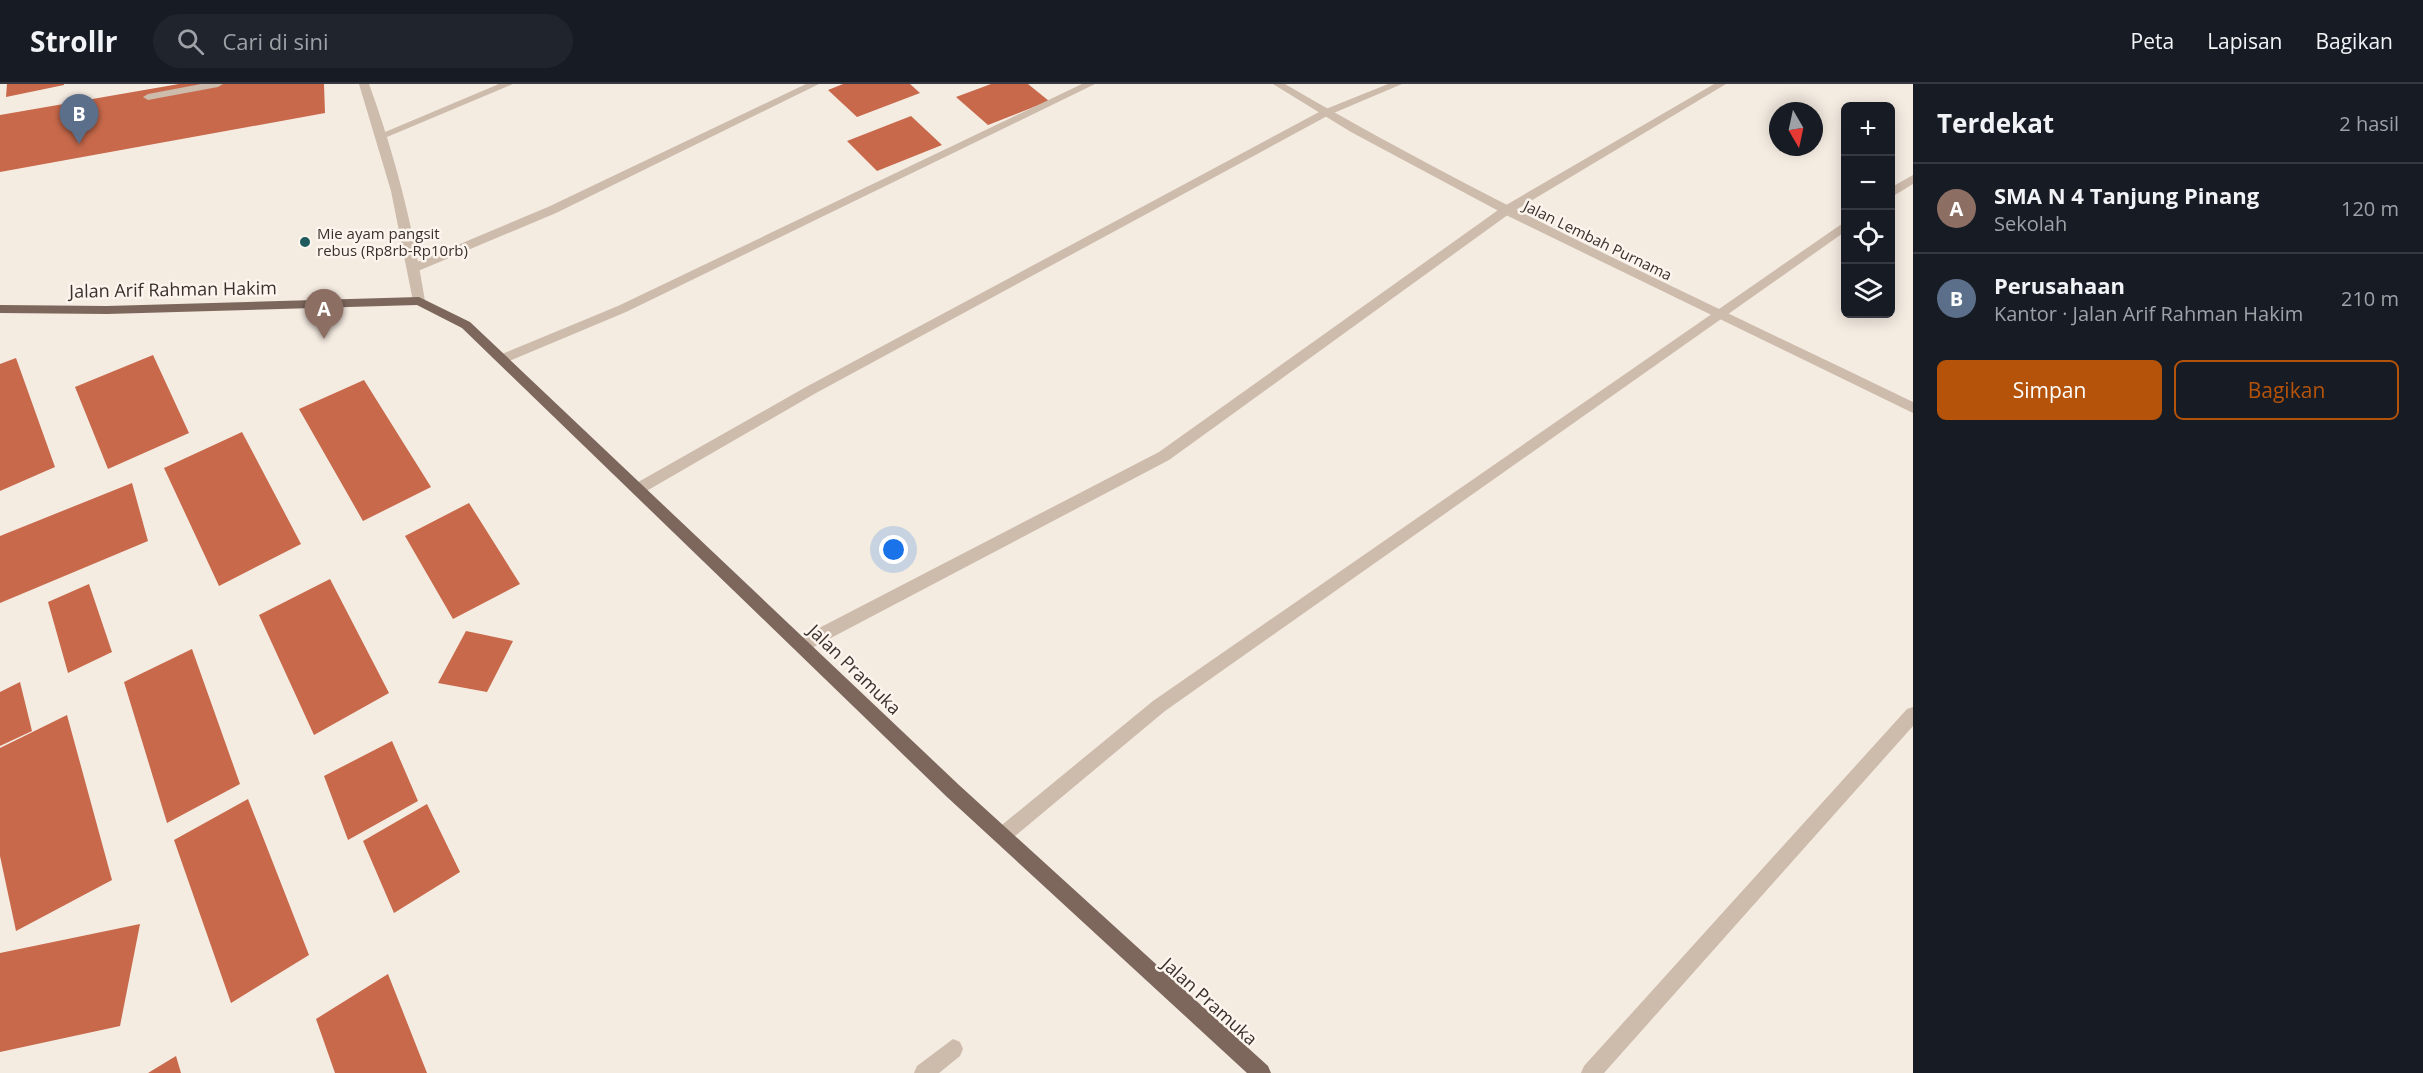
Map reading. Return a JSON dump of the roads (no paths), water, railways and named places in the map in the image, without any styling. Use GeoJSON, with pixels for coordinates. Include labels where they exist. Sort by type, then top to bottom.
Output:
{"type":"FeatureCollection","features":[{"type":"Feature","properties":{"kind":"main road","name":"Jalan Pramuka"},"geometry":{"type":"LineString","coordinates":[[419,301],[466,325],[954,792],[1261,1073]]}},
{"type":"Feature","properties":{"kind":"main road","name":"Jalan Arif Rahman Hakim"},"geometry":{"type":"LineString","coordinates":[[0,309],[107,310],[419,301]]}},
{"type":"Feature","properties":{"kind":"street"},"geometry":{"type":"LineString","coordinates":[[148,97],[218,84]]}},
{"type":"Feature","properties":{"kind":"street"},"geometry":{"type":"LineString","coordinates":[[364,84],[383,135],[414,268],[419,301]]}},
{"type":"Feature","properties":{"kind":"street"},"geometry":{"type":"LineString","coordinates":[[383,135],[508,84]]}},
{"type":"Feature","properties":{"kind":"street"},"geometry":{"type":"LineString","coordinates":[[414,268],[552,210],[814,84]]}},
{"type":"Feature","properties":{"kind":"street"},"geometry":{"type":"LineString","coordinates":[[502,359],[622,309],[1090,84]]}},
{"type":"Feature","properties":{"kind":"street","name":"Jalan Lembah Purnama"},"geometry":{"type":"LineString","coordinates":[[1278,84],[1325,113],[1505,211],[1913,408]]}},
{"type":"Feature","properties":{"kind":"street"},"geometry":{"type":"LineString","coordinates":[[638,489],[811,390],[1325,113],[1397,84]]}},
{"type":"Feature","properties":{"kind":"street"},"geometry":{"type":"LineString","coordinates":[[802,645],[1164,456],[1505,211],[1721,84]]}},
{"type":"Feature","properties":{"kind":"street"},"geometry":{"type":"LineString","coordinates":[[1895,191],[1913,179]]}},
{"type":"Feature","properties":{"kind":"street"},"geometry":{"type":"LineString","coordinates":[[1003,835],[1159,706],[1841,228]]}},
{"type":"Feature","properties":{"kind":"street"},"geometry":{"type":"LineString","coordinates":[[1591,1073],[1913,714]]}},
{"type":"Feature","properties":{"kind":"street"},"geometry":{"type":"LineString","coordinates":[[924,1073],[953,1049]]}},
{"type":"Feature","properties":{"kind":"place","name":"Perusahaan"},"geometry":{"type":"Point","coordinates":[79,144]}},
{"type":"Feature","properties":{"kind":"place","name":"Mie ayam pangsit rebus (Rp8rb-Rp10rb)"},"geometry":{"type":"Point","coordinates":[305,242]}},
{"type":"Feature","properties":{"kind":"place","name":"SMA N 4 Tanjung Pinang"},"geometry":{"type":"Point","coordinates":[324,339]}}]}
